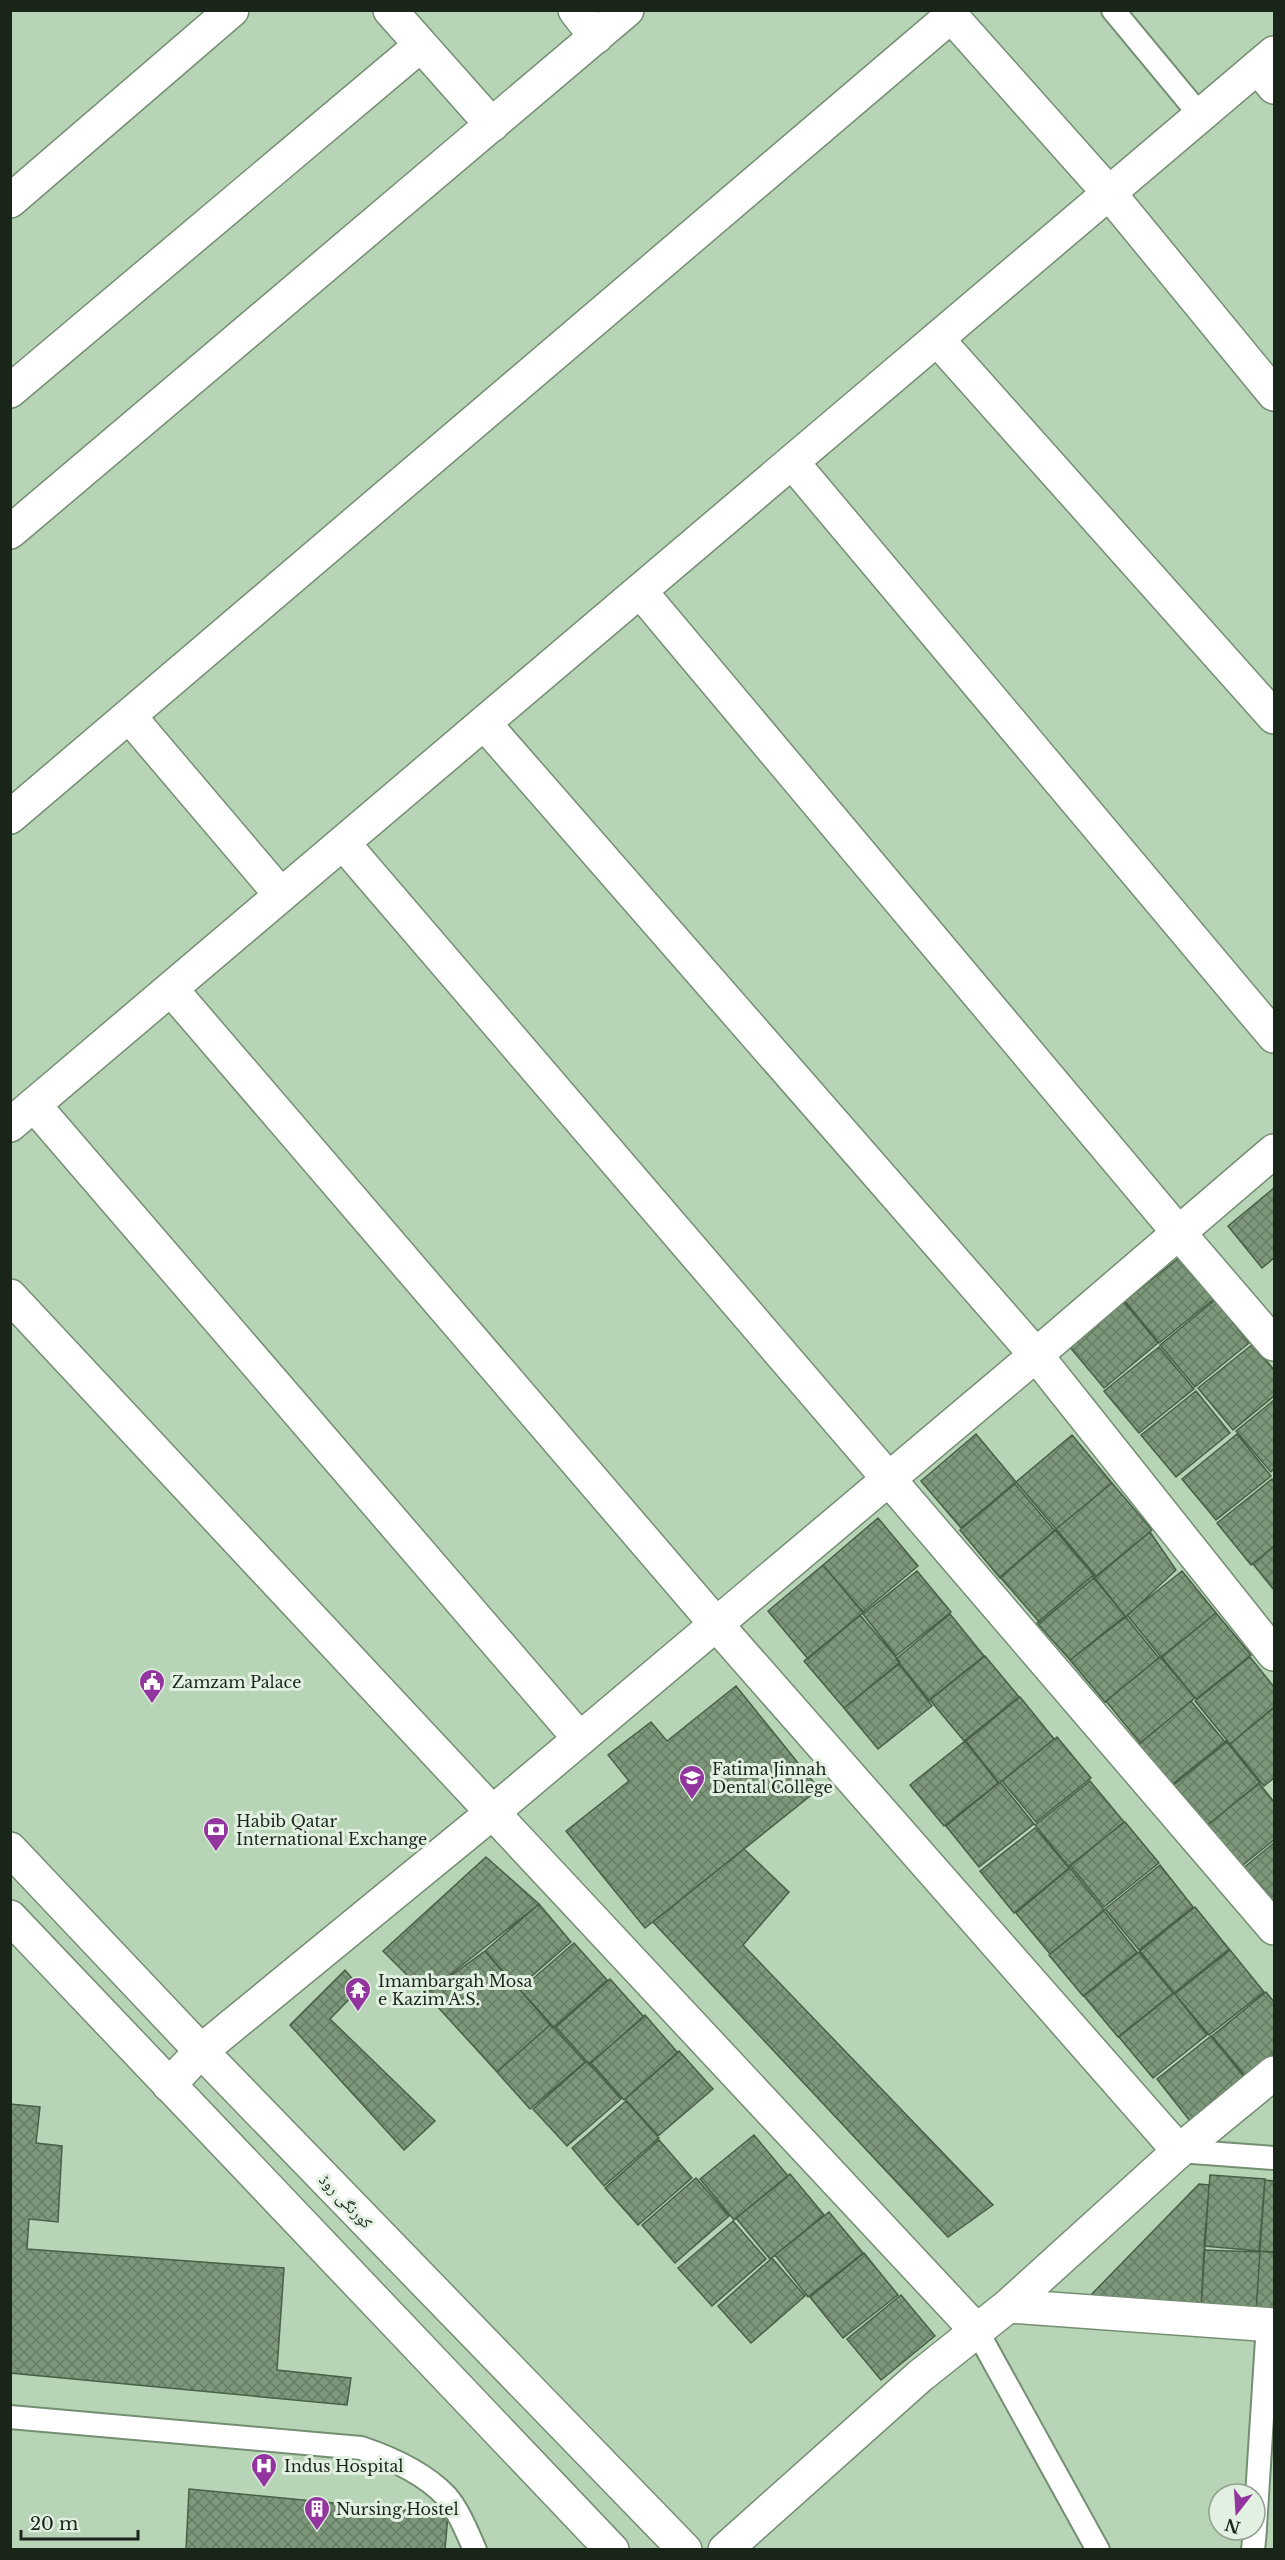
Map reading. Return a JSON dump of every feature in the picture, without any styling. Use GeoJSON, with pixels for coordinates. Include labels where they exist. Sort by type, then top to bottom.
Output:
{"type":"FeatureCollection","features":[{"type":"Feature","properties":{"kind":"street"},"geometry":{"type":"LineString","coordinates":[[10,201],[232,10]]}},
{"type":"Feature","properties":{"kind":"street"},"geometry":{"type":"LineString","coordinates":[[390,10],[492,125]]}},
{"type":"Feature","properties":{"kind":"street"},"geometry":{"type":"LineString","coordinates":[[575,10],[596,37]]}},
{"type":"Feature","properties":{"kind":"street"},"geometry":{"type":"LineString","coordinates":[[10,532],[627,10]]}},
{"type":"Feature","properties":{"kind":"street"},"geometry":{"type":"LineString","coordinates":[[10,817],[949,13],[1108,193],[1275,394]]}},
{"type":"Feature","properties":{"kind":"street"},"geometry":{"type":"LineString","coordinates":[[10,392],[421,45]]}},
{"type":"Feature","properties":{"kind":"street"},"geometry":{"type":"LineString","coordinates":[[580,1739],[22,1115],[1200,115],[1269,69]]}},
{"type":"Feature","properties":{"kind":"street"},"geometry":{"type":"LineString","coordinates":[[937,339],[1275,717]]}},
{"type":"Feature","properties":{"kind":"street"},"geometry":{"type":"LineString","coordinates":[[792,462],[1275,1036]]}},
{"type":"Feature","properties":{"kind":"street"},"geometry":{"type":"LineString","coordinates":[[640,591],[1178,1232],[1275,1344]]}},
{"type":"Feature","properties":{"kind":"street"},"geometry":{"type":"LineString","coordinates":[[129,716],[281,895]]}},
{"type":"Feature","properties":{"kind":"street"},"geometry":{"type":"LineString","coordinates":[[484,723],[1036,1355],[1275,1654]]}},
{"type":"Feature","properties":{"kind":"street"},"geometry":{"type":"LineString","coordinates":[[343,843],[1275,1928]]}},
{"type":"Feature","properties":{"kind":"street"},"geometry":{"type":"LineString","coordinates":[[171,989],[716,1624],[1179,2151]]}},
{"type":"Feature","properties":{"kind":"street"},"geometry":{"type":"LineString","coordinates":[[169,2085],[201,2051],[493,1812],[1036,1355],[1275,1150]]}},
{"type":"Feature","properties":{"kind":"street"},"geometry":{"type":"LineString","coordinates":[[10,1296],[977,2331]]}},
{"type":"Feature","properties":{"kind":"street","name":"کورنگی روڈ"},"geometry":{"type":"LineString","coordinates":[[10,1849],[201,2051],[685,2550]]}},
{"type":"Feature","properties":{"kind":"street"},"geometry":{"type":"LineString","coordinates":[[10,1917],[612,2550]]}},
{"type":"Feature","properties":{"kind":"street"},"geometry":{"type":"LineString","coordinates":[[725,2550],[920,2376],[1008,2306],[1179,2151],[1275,2073]]}},
{"type":"Feature","properties":{"kind":"street"},"geometry":{"type":"LineString","coordinates":[[1008,2306],[1271,2324]]}},
{"type":"Feature","properties":{"kind":"lane"},"geometry":{"type":"LineString","coordinates":[[1113,10],[1200,115]]}},
{"type":"Feature","properties":{"kind":"lane"},"geometry":{"type":"LineString","coordinates":[[1179,2151],[1275,2158]]}},
{"type":"Feature","properties":{"kind":"lane"},"geometry":{"type":"LineString","coordinates":[[1266,2482],[1271,2324]]}},
{"type":"Feature","properties":{"kind":"lane"},"geometry":{"type":"LineString","coordinates":[[977,2331],[1098,2550]]}},
{"type":"Feature","properties":{"kind":"lane"},"geometry":{"type":"LineString","coordinates":[[10,2418],[361,2448],[380,2454],[417,2473],[446,2497],[475,2550]]}},
{"type":"Feature","properties":{"kind":"building"},"geometry":{"type":"Polygon","coordinates":[[[1274,1188],[1274,1258],[1262,1268],[1228,1226],[1274,1188]]]}},
{"type":"Feature","properties":{"kind":"building"},"geometry":{"type":"Polygon","coordinates":[[[1180,1257],[1214,1299],[1159,1343],[1125,1301],[1180,1257]]]}},
{"type":"Feature","properties":{"kind":"building"},"geometry":{"type":"Polygon","coordinates":[[[1215,1300],[1249,1343],[1195,1387],[1160,1345],[1215,1300]]]}},
{"type":"Feature","properties":{"kind":"building"},"geometry":{"type":"Polygon","coordinates":[[[1124,1302],[1158,1343],[1104,1388],[1069,1346],[1124,1302]]]}},
{"type":"Feature","properties":{"kind":"building"},"geometry":{"type":"Polygon","coordinates":[[[1253,1344],[1274,1370],[1274,1396],[1233,1430],[1198,1388],[1253,1344]]]}},
{"type":"Feature","properties":{"kind":"building"},"geometry":{"type":"Polygon","coordinates":[[[1159,1347],[1194,1389],[1139,1433],[1104,1391],[1159,1347]]]}},
{"type":"Feature","properties":{"kind":"building"},"geometry":{"type":"Polygon","coordinates":[[[1196,1391],[1230,1433],[1176,1477],[1141,1435],[1196,1391]]]}},
{"type":"Feature","properties":{"kind":"building"},"geometry":{"type":"Polygon","coordinates":[[[1274,1400],[1274,1469],[1271,1472],[1236,1431],[1274,1400]]]}},
{"type":"Feature","properties":{"kind":"building"},"geometry":{"type":"Polygon","coordinates":[[[976,1434],[1016,1482],[961,1528],[921,1481],[976,1434]]]}},
{"type":"Feature","properties":{"kind":"building"},"geometry":{"type":"Polygon","coordinates":[[[1237,1434],[1271,1476],[1216,1520],[1182,1479],[1237,1434]]]}},
{"type":"Feature","properties":{"kind":"building"},"geometry":{"type":"Polygon","coordinates":[[[1072,1435],[1112,1483],[1056,1529],[1016,1482],[1072,1435]]]}},
{"type":"Feature","properties":{"kind":"building"},"geometry":{"type":"Polygon","coordinates":[[[1272,1479],[1274,1482],[1274,1546],[1251,1565],[1217,1523],[1272,1479]]]}},
{"type":"Feature","properties":{"kind":"building"},"geometry":{"type":"Polygon","coordinates":[[[1112,1483],[1152,1530],[1096,1576],[1056,1529],[1112,1483]]]}},
{"type":"Feature","properties":{"kind":"building"},"geometry":{"type":"Polygon","coordinates":[[[1015,1484],[1055,1531],[1000,1578],[960,1530],[1015,1484]]]}},
{"type":"Feature","properties":{"kind":"building"},"geometry":{"type":"Polygon","coordinates":[[[878,1518],[918,1566],[863,1612],[823,1565],[878,1518]]]}},
{"type":"Feature","properties":{"kind":"building"},"geometry":{"type":"Polygon","coordinates":[[[1055,1530],[1095,1577],[1040,1623],[1000,1577],[1055,1530]]]}},
{"type":"Feature","properties":{"kind":"building"},"geometry":{"type":"Polygon","coordinates":[[[1150,1532],[1176,1570],[1126,1617],[1095,1578],[1150,1532]]]}},
{"type":"Feature","properties":{"kind":"building"},"geometry":{"type":"Polygon","coordinates":[[[1274,1546],[1274,1590],[1253,1564],[1274,1546]]]}},
{"type":"Feature","properties":{"kind":"building"},"geometry":{"type":"Polygon","coordinates":[[[823,1565],[863,1613],[808,1659],[768,1611],[823,1565]]]}},
{"type":"Feature","properties":{"kind":"building"},"geometry":{"type":"Polygon","coordinates":[[[917,1571],[951,1612],[896,1656],[863,1614],[917,1571]]]}},
{"type":"Feature","properties":{"kind":"building"},"geometry":{"type":"Polygon","coordinates":[[[1182,1571],[1216,1613],[1161,1657],[1127,1615],[1182,1571]]]}},
{"type":"Feature","properties":{"kind":"building"},"geometry":{"type":"Polygon","coordinates":[[[1092,1576],[1126,1617],[1070,1660],[1037,1623],[1092,1576]]]}},
{"type":"Feature","properties":{"kind":"building"},"geometry":{"type":"Polygon","coordinates":[[[1216,1613],[1251,1655],[1196,1699],[1161,1658],[1216,1613]]]}},
{"type":"Feature","properties":{"kind":"building"},"geometry":{"type":"Polygon","coordinates":[[[950,1614],[984,1656],[929,1700],[896,1659],[950,1614]]]}},
{"type":"Feature","properties":{"kind":"building"},"geometry":{"type":"Polygon","coordinates":[[[860,1615],[900,1662],[844,1708],[804,1661],[860,1615]]]}},
{"type":"Feature","properties":{"kind":"building"},"geometry":{"type":"Polygon","coordinates":[[[1125,1616],[1159,1658],[1105,1702],[1070,1660],[1125,1616]]]}},
{"type":"Feature","properties":{"kind":"building"},"geometry":{"type":"Polygon","coordinates":[[[985,1656],[1019,1697],[964,1741],[930,1700],[985,1656]]]}},
{"type":"Feature","properties":{"kind":"building"},"geometry":{"type":"Polygon","coordinates":[[[1161,1656],[1195,1698],[1140,1743],[1106,1701],[1161,1656]]]}},
{"type":"Feature","properties":{"kind":"building"},"geometry":{"type":"Polygon","coordinates":[[[1250,1657],[1274,1687],[1274,1707],[1230,1744],[1195,1701],[1250,1657]]]}},
{"type":"Feature","properties":{"kind":"building"},"geometry":{"type":"Polygon","coordinates":[[[899,1664],[932,1706],[878,1749],[844,1708],[899,1664]]]}},
{"type":"Feature","properties":{"kind":"building"},"geometry":{"type":"Polygon","coordinates":[[[736,1686],[819,1789],[645,1928],[566,1831],[629,1781],[608,1755],[651,1722],[667,1741],[736,1686]]]}},
{"type":"Feature","properties":{"kind":"building"},"geometry":{"type":"Polygon","coordinates":[[[1020,1697],[1054,1739],[999,1783],[966,1741],[1020,1697]]]}},
{"type":"Feature","properties":{"kind":"building"},"geometry":{"type":"Polygon","coordinates":[[[1191,1701],[1226,1743],[1171,1787],[1137,1746],[1191,1701]]]}},
{"type":"Feature","properties":{"kind":"building"},"geometry":{"type":"Polygon","coordinates":[[[1274,1708],[1274,1778],[1264,1786],[1230,1744],[1274,1708]]]}},
{"type":"Feature","properties":{"kind":"building"},"geometry":{"type":"Polygon","coordinates":[[[1057,1737],[1091,1778],[1036,1822],[1002,1781],[1057,1737]]]}},
{"type":"Feature","properties":{"kind":"building"},"geometry":{"type":"Polygon","coordinates":[[[965,1741],[998,1783],[944,1826],[910,1785],[965,1741]]]}},
{"type":"Feature","properties":{"kind":"building"},"geometry":{"type":"Polygon","coordinates":[[[1226,1741],[1260,1783],[1205,1827],[1171,1785],[1226,1741]]]}},
{"type":"Feature","properties":{"kind":"building"},"geometry":{"type":"Polygon","coordinates":[[[1090,1781],[1124,1822],[1069,1867],[1035,1825],[1090,1781]]]}},
{"type":"Feature","properties":{"kind":"building"},"geometry":{"type":"Polygon","coordinates":[[[1000,1782],[1034,1824],[979,1867],[946,1826],[1000,1782]]]}},
{"type":"Feature","properties":{"kind":"building"},"geometry":{"type":"Polygon","coordinates":[[[1259,1783],[1274,1802],[1274,1840],[1238,1869],[1204,1828],[1259,1783]]]}},
{"type":"Feature","properties":{"kind":"building"},"geometry":{"type":"Polygon","coordinates":[[[1125,1822],[1159,1863],[1104,1907],[1070,1865],[1125,1822]]]}},
{"type":"Feature","properties":{"kind":"building"},"geometry":{"type":"Polygon","coordinates":[[[1035,1828],[1069,1868],[1014,1913],[980,1871],[1035,1828]]]}},
{"type":"Feature","properties":{"kind":"building"},"geometry":{"type":"Polygon","coordinates":[[[1274,1843],[1274,1908],[1242,1869],[1274,1843]]]}},
{"type":"Feature","properties":{"kind":"building"},"geometry":{"type":"Polygon","coordinates":[[[744,1849],[789,1892],[743,1945],[993,2205],[948,2237],[653,1922],[744,1849]]]}},
{"type":"Feature","properties":{"kind":"building"},"geometry":{"type":"Polygon","coordinates":[[[486,1857],[539,1904],[426,1994],[383,1951],[486,1857]]]}},
{"type":"Feature","properties":{"kind":"building"},"geometry":{"type":"Polygon","coordinates":[[[1160,1865],[1193,1907],[1139,1950],[1105,1909],[1160,1865]]]}},
{"type":"Feature","properties":{"kind":"building"},"geometry":{"type":"Polygon","coordinates":[[[1070,1868],[1104,1910],[1050,1954],[1016,1913],[1070,1868]]]}},
{"type":"Feature","properties":{"kind":"building"},"geometry":{"type":"Polygon","coordinates":[[[539,1904],[571,1942],[517,1989],[485,1951],[539,1904]]]}},
{"type":"Feature","properties":{"kind":"building"},"geometry":{"type":"Polygon","coordinates":[[[1195,1907],[1229,1949],[1174,1993],[1140,1951],[1195,1907]]]}},
{"type":"Feature","properties":{"kind":"building"},"geometry":{"type":"Polygon","coordinates":[[[1104,1911],[1137,1952],[1083,1996],[1049,1955],[1104,1911]]]}},
{"type":"Feature","properties":{"kind":"building"},"geometry":{"type":"Polygon","coordinates":[[[574,1943],[607,1980],[553,2028],[520,1990],[574,1943]]]}},
{"type":"Feature","properties":{"kind":"building"},"geometry":{"type":"Polygon","coordinates":[[[1230,1950],[1264,1992],[1209,2035],[1175,1994],[1230,1950]]]}},
{"type":"Feature","properties":{"kind":"building"},"geometry":{"type":"Polygon","coordinates":[[[485,1951],[551,2024],[497,2072],[426,1994],[485,1951]]]}},
{"type":"Feature","properties":{"kind":"building"},"geometry":{"type":"Polygon","coordinates":[[[1139,1952],[1173,1993],[1118,2037],[1084,1996],[1139,1952]]]}},
{"type":"Feature","properties":{"kind":"building"},"geometry":{"type":"Polygon","coordinates":[[[345,1970],[360,1988],[330,2019],[435,2121],[404,2150],[290,2025],[345,1970]]]}},
{"type":"Feature","properties":{"kind":"building"},"geometry":{"type":"Polygon","coordinates":[[[610,1979],[644,2017],[589,2064],[556,2027],[610,1979]]]}},
{"type":"Feature","properties":{"kind":"building"},"geometry":{"type":"Polygon","coordinates":[[[1266,1992],[1274,2002],[1274,2054],[1246,2077],[1212,2036],[1266,1992]]]}},
{"type":"Feature","properties":{"kind":"building"},"geometry":{"type":"Polygon","coordinates":[[[1174,1993],[1207,2035],[1153,2078],[1119,2037],[1174,1993]]]}},
{"type":"Feature","properties":{"kind":"building"},"geometry":{"type":"Polygon","coordinates":[[[645,2015],[678,2053],[624,2100],[591,2063],[645,2015]]]}},
{"type":"Feature","properties":{"kind":"building"},"geometry":{"type":"Polygon","coordinates":[[[551,2024],[585,2062],[530,2109],[497,2072],[551,2024]]]}},
{"type":"Feature","properties":{"kind":"building"},"geometry":{"type":"Polygon","coordinates":[[[1211,2036],[1244,2077],[1190,2121],[1157,2079],[1211,2036]]]}},
{"type":"Feature","properties":{"kind":"building"},"geometry":{"type":"Polygon","coordinates":[[[679,2051],[713,2089],[658,2136],[625,2099],[679,2051]]]}},
{"type":"Feature","properties":{"kind":"building"},"geometry":{"type":"Polygon","coordinates":[[[587,2061],[621,2099],[567,2146],[533,2109],[587,2061]]]}},
{"type":"Feature","properties":{"kind":"building"},"geometry":{"type":"Polygon","coordinates":[[[626,2101],[659,2138],[604,2186],[572,2148],[626,2101]]]}},
{"type":"Feature","properties":{"kind":"building"},"geometry":{"type":"Polygon","coordinates":[[[10,2104],[40,2107],[36,2143],[62,2146],[58,2222],[29,2219],[27,2249],[284,2268],[277,2370],[351,2378],[347,2405],[10,2373],[10,2104]]]}},
{"type":"Feature","properties":{"kind":"building"},"geometry":{"type":"Polygon","coordinates":[[[754,2135],[788,2176],[734,2220],[700,2179],[754,2135]]]}},
{"type":"Feature","properties":{"kind":"building"},"geometry":{"type":"Polygon","coordinates":[[[659,2140],[692,2178],[638,2225],[605,2188],[659,2140]]]}},
{"type":"Feature","properties":{"kind":"building"},"geometry":{"type":"Polygon","coordinates":[[[790,2174],[824,2215],[770,2259],[736,2218],[790,2174]]]}},
{"type":"Feature","properties":{"kind":"building"},"geometry":{"type":"Polygon","coordinates":[[[1210,2175],[1265,2179],[1259,2251],[1204,2246],[1210,2175]]]}},
{"type":"Feature","properties":{"kind":"building"},"geometry":{"type":"Polygon","coordinates":[[[696,2178],[729,2216],[675,2263],[642,2225],[696,2178]]]}},
{"type":"Feature","properties":{"kind":"building"},"geometry":{"type":"Polygon","coordinates":[[[1265,2180],[1274,2181],[1274,2252],[1260,2251],[1265,2180]]]}},
{"type":"Feature","properties":{"kind":"building"},"geometry":{"type":"Polygon","coordinates":[[[1199,2184],[1209,2185],[1201,2309],[1087,2299],[1199,2184]]]}},
{"type":"Feature","properties":{"kind":"building"},"geometry":{"type":"Polygon","coordinates":[[[829,2212],[863,2253],[808,2297],[775,2255],[829,2212]]]}},
{"type":"Feature","properties":{"kind":"building"},"geometry":{"type":"Polygon","coordinates":[[[733,2221],[766,2259],[712,2306],[678,2268],[733,2221]]]}},
{"type":"Feature","properties":{"kind":"building"},"geometry":{"type":"Polygon","coordinates":[[[1204,2250],[1260,2252],[1256,2312],[1201,2309],[1204,2250]]]}},
{"type":"Feature","properties":{"kind":"building"},"geometry":{"type":"Polygon","coordinates":[[[1260,2251],[1274,2253],[1274,2313],[1256,2312],[1260,2251]]]}},
{"type":"Feature","properties":{"kind":"building"},"geometry":{"type":"Polygon","coordinates":[[[864,2253],[898,2295],[843,2338],[810,2297],[864,2253]]]}},
{"type":"Feature","properties":{"kind":"building"},"geometry":{"type":"Polygon","coordinates":[[[772,2258],[805,2296],[751,2343],[718,2306],[772,2258]]]}},
{"type":"Feature","properties":{"kind":"building"},"geometry":{"type":"Polygon","coordinates":[[[901,2295],[935,2336],[881,2380],[847,2339],[901,2295]]]}},
{"type":"Feature","properties":{"kind":"building","name":"Nursing Hostel"},"geometry":{"type":"Polygon","coordinates":[[[189,2489],[448,2514],[445,2550],[186,2550],[189,2489]]]}},
{"type":"Feature","properties":{"kind":"place","name":"Zamzam Palace"},"geometry":{"type":"Point","coordinates":[152,1705]}},
{"type":"Feature","properties":{"kind":"place","name":"Fatima Jinnah Dental College"},"geometry":{"type":"Point","coordinates":[692,1801]}},
{"type":"Feature","properties":{"kind":"place","name":"Habib Qatar International Exchange"},"geometry":{"type":"Point","coordinates":[216,1853]}},
{"type":"Feature","properties":{"kind":"place","name":"Imambargah Mosa e Kazim A.S."},"geometry":{"type":"Point","coordinates":[358,2013]}},
{"type":"Feature","properties":{"kind":"place","name":"Indus Hospital"},"geometry":{"type":"Point","coordinates":[264,2489]}},
{"type":"Feature","properties":{"kind":"place","name":"Nursing Hostel"},"geometry":{"type":"Point","coordinates":[317,2532]}}]}
